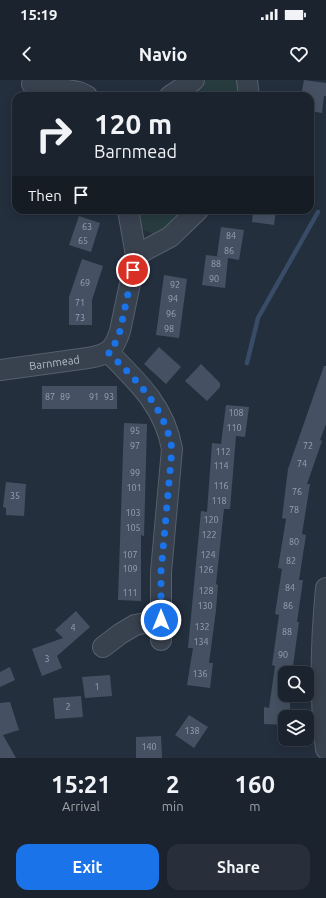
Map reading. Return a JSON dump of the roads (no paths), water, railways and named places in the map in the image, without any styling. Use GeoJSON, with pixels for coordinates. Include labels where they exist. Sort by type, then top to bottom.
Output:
{"type":"FeatureCollection","features":[{"type":"Feature","properties":{"kind":"street"},"geometry":{"type":"LineString","coordinates":[[176,92],[194,80]]}},
{"type":"Feature","properties":{"kind":"street"},"geometry":{"type":"LineString","coordinates":[[247,80],[248,92]]}},
{"type":"Feature","properties":{"kind":"street"},"geometry":{"type":"LineString","coordinates":[[32,84],[79,92]]}},
{"type":"Feature","properties":{"kind":"street"},"geometry":{"type":"LineString","coordinates":[[129,214],[136,255],[120,331],[116,342],[108,352],[155,403],[169,434],[172,449],[161,572],[160,640]]}},
{"type":"Feature","properties":{"kind":"street"},"geometry":{"type":"LineString","coordinates":[[136,255],[170,237],[194,214]]}},
{"type":"Feature","properties":{"kind":"street","name":"Barnmead"},"geometry":{"type":"LineString","coordinates":[[0,370],[101,356],[108,352]]}},
{"type":"Feature","properties":{"kind":"street"},"geometry":{"type":"LineString","coordinates":[[326,588],[323,619],[321,713],[326,749]]}},
{"type":"Feature","properties":{"kind":"street"},"geometry":{"type":"LineString","coordinates":[[103,648],[120,634],[135,625],[161,620]]}},
{"type":"Feature","properties":{"kind":"waterway"},"geometry":{"type":"LineString","coordinates":[[247,363],[258,318],[318,212]]}}]}
